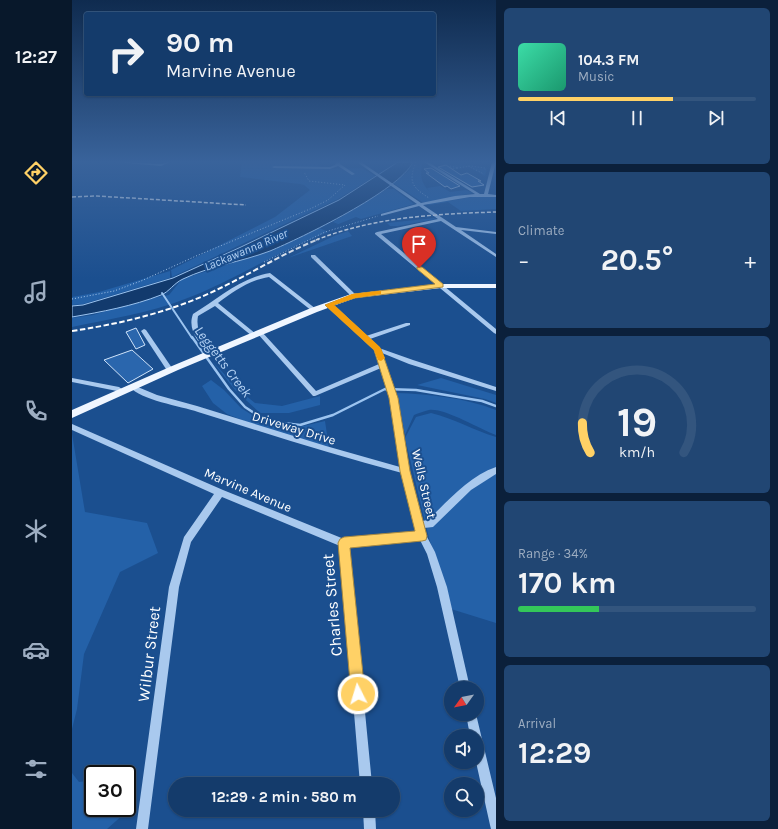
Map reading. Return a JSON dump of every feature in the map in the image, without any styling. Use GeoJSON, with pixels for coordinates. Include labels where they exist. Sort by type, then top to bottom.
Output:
{"type":"FeatureCollection","features":[{"type":"Feature","properties":{"kind":"main road"},"geometry":{"type":"LineString","coordinates":[[72,414],[170,370],[314,310],[354,296],[441,286],[496,286]]}},
{"type":"Feature","properties":{"kind":"street"},"geometry":{"type":"LineString","coordinates":[[417,201],[496,256]]}},
{"type":"Feature","properties":{"kind":"street"},"geometry":{"type":"LineString","coordinates":[[384,215],[422,204],[441,201]]}},
{"type":"Feature","properties":{"kind":"street"},"geometry":{"type":"LineString","coordinates":[[443,219],[377,233],[496,332]]}},
{"type":"Feature","properties":{"kind":"street"},"geometry":{"type":"LineString","coordinates":[[455,228],[496,233]]}},
{"type":"Feature","properties":{"kind":"street"},"geometry":{"type":"LineString","coordinates":[[314,256],[354,296]]}},
{"type":"Feature","properties":{"kind":"street"},"geometry":{"type":"LineString","coordinates":[[210,354],[197,337],[193,322],[195,315],[241,285],[257,278],[270,275],[314,310]]}},
{"type":"Feature","properties":{"kind":"street"},"geometry":{"type":"LineString","coordinates":[[215,303],[257,334],[315,394],[383,365]]}},
{"type":"Feature","properties":{"kind":"street","name":"Wells Street"},"geometry":{"type":"LineString","coordinates":[[329,305],[377,349],[389,381],[394,398],[405,471],[422,536],[431,552],[442,587],[463,681]]}},
{"type":"Feature","properties":{"kind":"street"},"geometry":{"type":"LineString","coordinates":[[366,338],[408,324]]}},
{"type":"Feature","properties":{"kind":"street"},"geometry":{"type":"LineString","coordinates":[[144,331],[170,370]]}},
{"type":"Feature","properties":{"kind":"street"},"geometry":{"type":"LineString","coordinates":[[377,349],[411,362],[496,389]]}},
{"type":"Feature","properties":{"kind":"street"},"geometry":{"type":"LineString","coordinates":[[72,380],[119,389],[123,392]]}},
{"type":"Feature","properties":{"kind":"street","name":"Driveway Drive"},"geometry":{"type":"LineString","coordinates":[[133,387],[141,393],[173,401],[294,441],[405,471]]}},
{"type":"Feature","properties":{"kind":"street","name":"Marvine Avenue"},"geometry":{"type":"LineString","coordinates":[[72,426],[220,494],[344,543],[422,536]]}},
{"type":"Feature","properties":{"kind":"street"},"geometry":{"type":"LineString","coordinates":[[419,525],[430,524],[468,488],[496,470]]}},
{"type":"Feature","properties":{"kind":"street","name":"Wilbur Street"},"geometry":{"type":"LineString","coordinates":[[142,829],[174,587],[188,540],[220,494]]}},
{"type":"Feature","properties":{"kind":"street","name":"Charles Street"},"geometry":{"type":"LineString","coordinates":[[344,543],[365,777]]}},
{"type":"Feature","properties":{"kind":"street"},"geometry":{"type":"LineString","coordinates":[[483,769],[496,825]]}},
{"type":"Feature","properties":{"kind":"street"},"geometry":{"type":"LineString","coordinates":[[369,817],[370,829]]}},
{"type":"Feature","properties":{"kind":"path"},"geometry":{"type":"LineString","coordinates":[[72,299],[114,291],[141,281],[327,201]]}},
{"type":"Feature","properties":{"kind":"path"},"geometry":{"type":"LineString","coordinates":[[264,262],[325,232],[384,215]]}},
{"type":"Feature","properties":{"kind":"shaded area"},"geometry":{"type":"Polygon","coordinates":[[[296,201],[334,201],[172,277],[171,270],[275,217],[296,201]]]}},
{"type":"Feature","properties":{"kind":"shaded area"},"geometry":{"type":"Polygon","coordinates":[[[368,201],[410,201],[414,204],[361,219],[356,217],[331,227],[338,224],[333,222],[368,201]]]}},
{"type":"Feature","properties":{"kind":"shaded area"},"geometry":{"type":"Polygon","coordinates":[[[420,201],[496,201],[496,209],[461,211],[448,202],[429,205],[420,201]]]}},
{"type":"Feature","properties":{"kind":"shaded area"},"geometry":{"type":"Polygon","coordinates":[[[436,219],[398,226],[390,226],[387,223],[436,219]]]}},
{"type":"Feature","properties":{"kind":"shaded area"},"geometry":{"type":"Polygon","coordinates":[[[319,228],[329,232],[292,247],[222,283],[185,299],[143,312],[72,327],[72,318],[93,315],[143,300],[169,295],[182,279],[270,251],[319,228]]]}},
{"type":"Feature","properties":{"kind":"shaded area"},"geometry":{"type":"Polygon","coordinates":[[[348,231],[352,236],[288,258],[334,236],[348,231]]]}},
{"type":"Feature","properties":{"kind":"shaded area"},"geometry":{"type":"Polygon","coordinates":[[[170,271],[170,278],[83,304],[72,305],[72,297],[99,292],[170,271]]]}},
{"type":"Feature","properties":{"kind":"shaded area"},"geometry":{"type":"Polygon","coordinates":[[[212,361],[240,391],[255,403],[282,406],[320,396],[320,405],[289,413],[260,413],[235,390],[212,361]]]}},
{"type":"Feature","properties":{"kind":"shaded area"},"geometry":{"type":"Polygon","coordinates":[[[441,378],[496,395],[496,403],[485,399],[417,385],[441,378]]]}},
{"type":"Feature","properties":{"kind":"shaded area"},"geometry":{"type":"Polygon","coordinates":[[[211,380],[224,390],[241,408],[266,424],[299,427],[325,421],[329,448],[267,430],[227,414],[213,403],[202,386],[211,380]]]}},
{"type":"Feature","properties":{"kind":"shaded area"},"geometry":{"type":"Polygon","coordinates":[[[397,393],[447,397],[472,402],[496,410],[496,435],[453,415],[436,410],[429,410],[414,415],[405,435],[397,393]]]}},
{"type":"Feature","properties":{"kind":"shaded area"},"geometry":{"type":"Polygon","coordinates":[[[431,413],[496,437],[496,623],[451,609],[429,538],[405,438],[416,417],[431,413]]]}},
{"type":"Feature","properties":{"kind":"shaded area"},"geometry":{"type":"Polygon","coordinates":[[[72,434],[85,512],[147,523],[158,553],[120,572],[84,654],[77,709],[72,729],[72,434]]]}},
{"type":"Feature","properties":{"kind":"shaded area"},"geometry":{"type":"Polygon","coordinates":[[[72,773],[79,782],[84,781],[84,817],[120,817],[107,829],[72,829],[72,773]]]}},
{"type":"Feature","properties":{"kind":"water","name":"Lackawanna River"},"geometry":{"type":"Polygon","coordinates":[[[338,201],[367,201],[303,236],[270,251],[193,275],[180,281],[164,294],[117,308],[72,317],[72,306],[83,305],[173,278],[338,201]]]}},
{"type":"Feature","properties":{"kind":"building"},"geometry":{"type":"Polygon","coordinates":[[[136,328],[145,345],[136,349],[126,332],[136,328]]]}},
{"type":"Feature","properties":{"kind":"building"},"geometry":{"type":"Polygon","coordinates":[[[132,350],[153,369],[128,383],[104,360],[132,350]]]}},
{"type":"Feature","properties":{"kind":"waterway","name":"Leggetts Creek"},"geometry":{"type":"LineString","coordinates":[[162,293],[192,338]]}},
{"type":"Feature","properties":{"kind":"waterway","name":"Leggetts Creek"},"geometry":{"type":"LineString","coordinates":[[192,337],[229,389],[245,407],[266,421],[300,425],[333,415],[385,389],[416,390],[482,401],[496,406]]}},
{"type":"Feature","properties":{"kind":"railway"},"geometry":{"type":"LineString","coordinates":[[175,201],[246,205]]}},
{"type":"Feature","properties":{"kind":"railway"},"geometry":{"type":"LineString","coordinates":[[316,240],[360,226],[405,218],[496,212]]}},
{"type":"Feature","properties":{"kind":"railway"},"geometry":{"type":"LineString","coordinates":[[72,331],[142,317],[193,300],[237,280],[291,251],[319,239]]}},
{"type":"Feature","properties":{"kind":"slow traffic"},"geometry":{"type":"LineString","coordinates":[[378,293],[354,296],[329,305],[377,349],[381,358]]}},
{"type":"Feature","properties":{"kind":"route"},"geometry":{"type":"LineString","coordinates":[[358,694],[344,543],[422,536],[405,471],[394,398],[377,349],[329,305],[354,296],[441,286],[419,268]]}}]}
